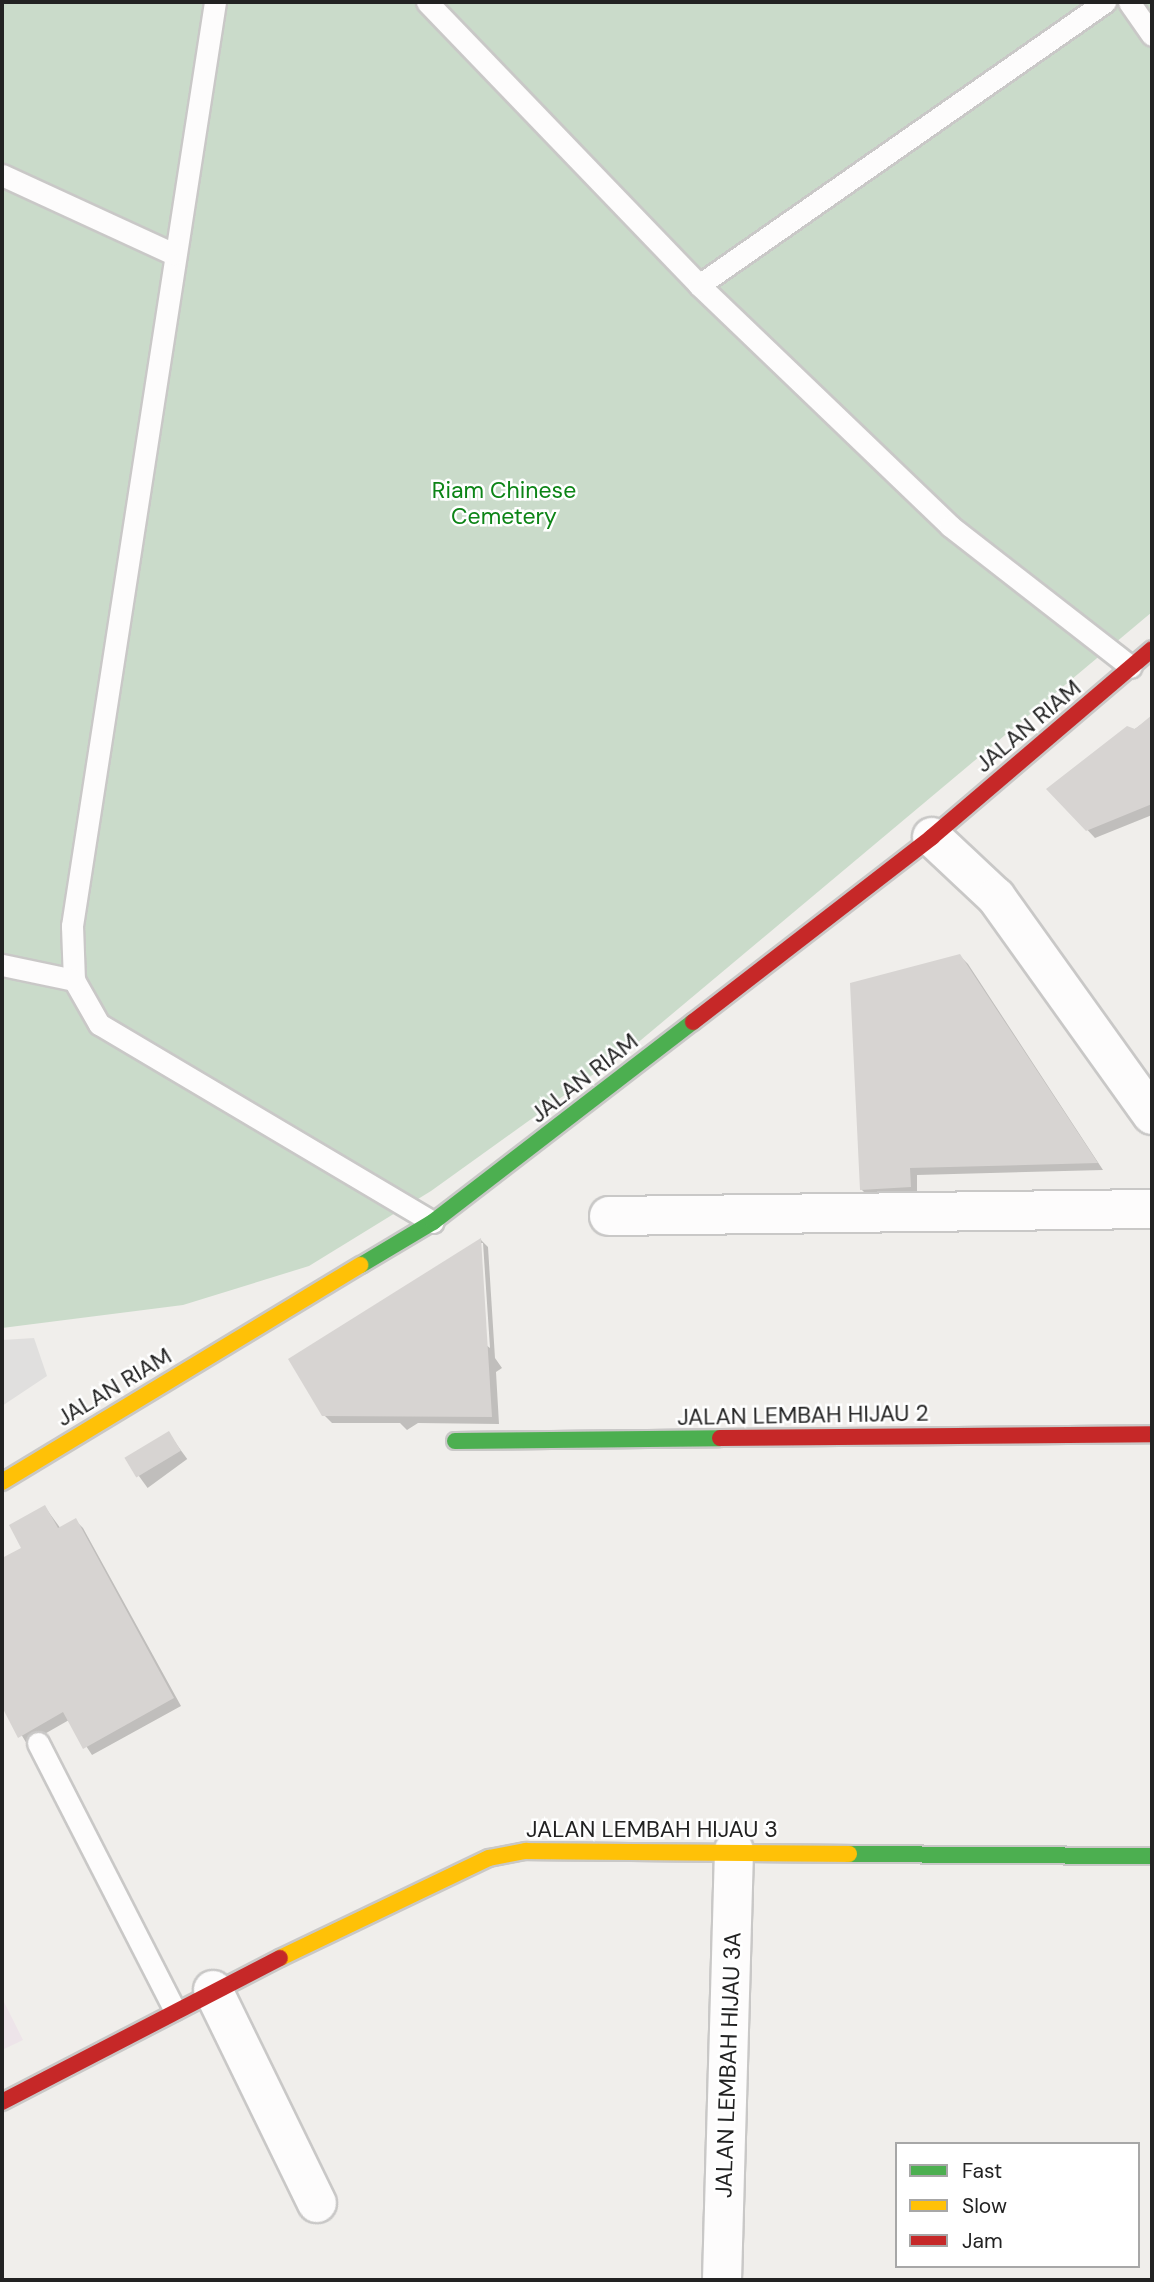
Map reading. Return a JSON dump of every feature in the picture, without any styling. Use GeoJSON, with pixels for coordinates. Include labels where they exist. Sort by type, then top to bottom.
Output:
{"type":"FeatureCollection","features":[{"type":"Feature","properties":{"kind":"street","name":"JALAN RIAM"},"geometry":{"type":"LineString","coordinates":[[2,1482],[433,1222],[932,837],[1152,649]]}},
{"type":"Feature","properties":{"kind":"street"},"geometry":{"type":"LineString","coordinates":[[932,837],[996,897],[1152,1115]]}},
{"type":"Feature","properties":{"kind":"street"},"geometry":{"type":"LineString","coordinates":[[609,1216],[1152,1209]]}},
{"type":"Feature","properties":{"kind":"street","name":"JALAN LEMBAH HIJAU 2"},"geometry":{"type":"LineString","coordinates":[[455,1441],[1152,1434]]}},
{"type":"Feature","properties":{"kind":"street","name":"JALAN LEMBAH HIJAU 3"},"geometry":{"type":"LineString","coordinates":[[2,2102],[174,2009],[489,1858],[526,1851],[734,1850],[1152,1856]]}},
{"type":"Feature","properties":{"kind":"street","name":"JALAN LEMBAH HIJAU 3A"},"geometry":{"type":"LineString","coordinates":[[722,2280],[734,1850]]}},
{"type":"Feature","properties":{"kind":"street"},"geometry":{"type":"LineString","coordinates":[[213,1990],[317,2203]]}},
{"type":"Feature","properties":{"kind":"lane"},"geometry":{"type":"LineString","coordinates":[[215,2],[72,926],[74,979],[99,1024],[433,1222]]}},
{"type":"Feature","properties":{"kind":"lane"},"geometry":{"type":"LineString","coordinates":[[427,2],[699,285],[950,526],[1131,667]]}},
{"type":"Feature","properties":{"kind":"lane"},"geometry":{"type":"LineString","coordinates":[[699,285],[1105,2]]}},
{"type":"Feature","properties":{"kind":"lane"},"geometry":{"type":"LineString","coordinates":[[1129,2],[1152,35]]}},
{"type":"Feature","properties":{"kind":"lane"},"geometry":{"type":"LineString","coordinates":[[2,175],[174,254]]}},
{"type":"Feature","properties":{"kind":"lane"},"geometry":{"type":"LineString","coordinates":[[2,965],[74,979]]}},
{"type":"Feature","properties":{"kind":"lane"},"geometry":{"type":"LineString","coordinates":[[38,1742],[174,2009]]}},
{"type":"Feature","properties":{"kind":"shaded area"},"geometry":{"type":"Polygon","coordinates":[[[34,1338],[47,1376],[2,1406],[2,1340],[34,1338]]]}},
{"type":"Feature","properties":{"kind":"shaded area"},"geometry":{"type":"Polygon","coordinates":[[[2,1998],[23,2040],[2,2050],[2,1998]]]}},
{"type":"Feature","properties":{"kind":"green space","name":"Riam Chinese Cemetery"},"geometry":{"type":"Polygon","coordinates":[[[2,2],[1152,2],[1152,612],[641,1040],[431,1191],[309,1266],[183,1305],[2,1328],[2,2]]]}},
{"type":"Feature","properties":{"kind":"building"},"geometry":{"type":"Polygon","coordinates":[[[1152,715],[1152,804],[1086,831],[1046,789],[1127,726],[1135,729],[1152,715]]]}},
{"type":"Feature","properties":{"kind":"building"},"geometry":{"type":"Polygon","coordinates":[[[960,954],[1098,1163],[910,1168],[911,1187],[860,1190],[850,983],[960,954]]]}},
{"type":"Feature","properties":{"kind":"building"},"geometry":{"type":"Polygon","coordinates":[[[481,1238],[492,1417],[322,1416],[288,1359],[481,1238]]]}},
{"type":"Feature","properties":{"kind":"building"},"geometry":{"type":"Polygon","coordinates":[[[169,1431],[181,1451],[136,1477],[124,1458],[169,1431]]]}},
{"type":"Feature","properties":{"kind":"building"},"geometry":{"type":"Polygon","coordinates":[[[45,1505],[58,1528],[76,1518],[174,1698],[83,1749],[63,1712],[18,1738],[2,1707],[2,1558],[21,1548],[9,1525],[45,1505]]]}},
{"type":"Feature","properties":{"kind":"traffic: fast"},"geometry":{"type":"LineString","coordinates":[[361,1265],[433,1222],[693,1022]]}},
{"type":"Feature","properties":{"kind":"traffic: fast"},"geometry":{"type":"LineString","coordinates":[[455,1441],[720,1438]]}},
{"type":"Feature","properties":{"kind":"traffic: fast"},"geometry":{"type":"LineString","coordinates":[[849,1854],[1152,1856]]}},
{"type":"Feature","properties":{"kind":"traffic: slow"},"geometry":{"type":"LineString","coordinates":[[2,1482],[361,1265]]}},
{"type":"Feature","properties":{"kind":"traffic: slow"},"geometry":{"type":"LineString","coordinates":[[280,1958],[489,1858],[526,1851],[849,1854]]}},
{"type":"Feature","properties":{"kind":"traffic: jam"},"geometry":{"type":"LineString","coordinates":[[693,1022],[932,837],[1152,649]]}},
{"type":"Feature","properties":{"kind":"traffic: jam"},"geometry":{"type":"LineString","coordinates":[[720,1438],[1152,1434]]}},
{"type":"Feature","properties":{"kind":"traffic: jam"},"geometry":{"type":"LineString","coordinates":[[2,2102],[280,1958]]}}]}
